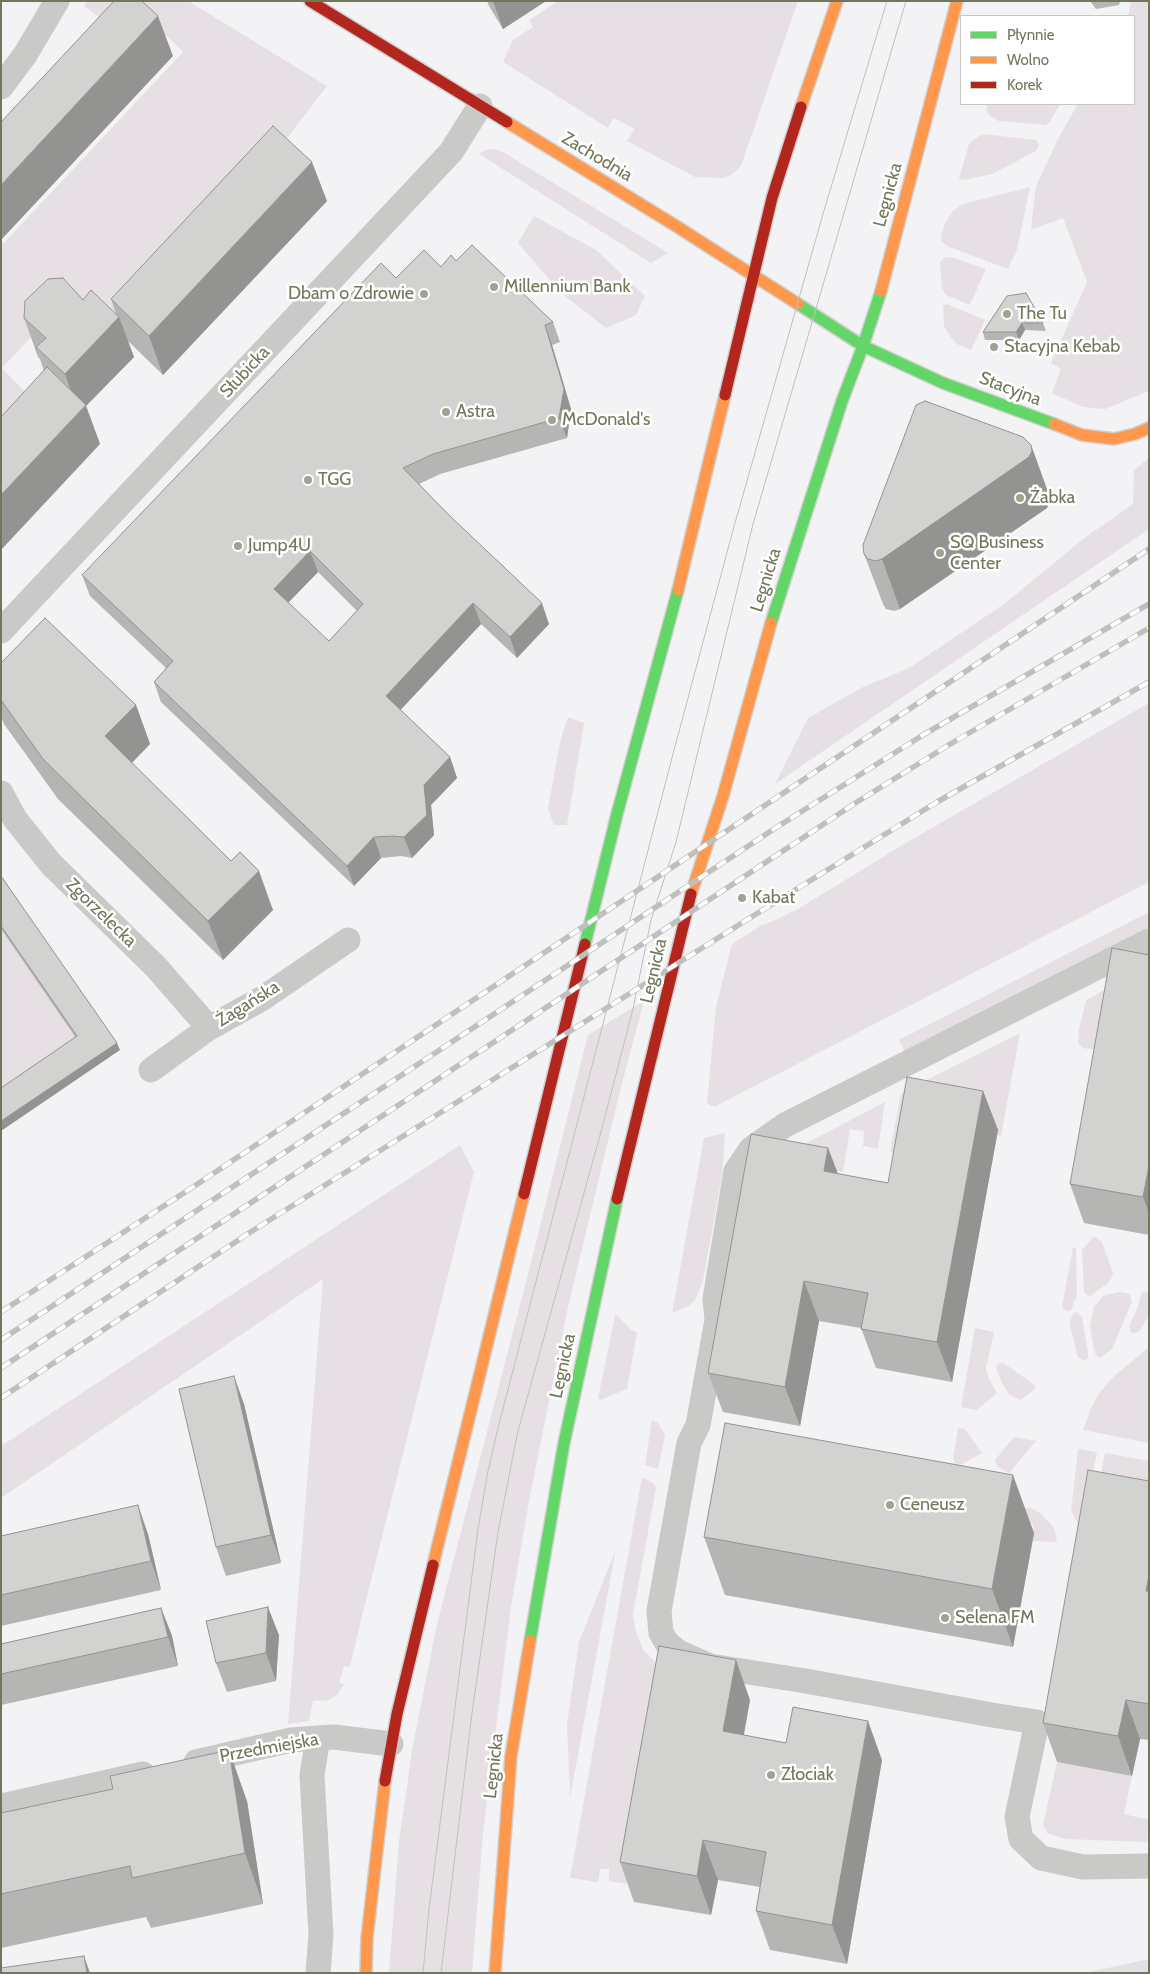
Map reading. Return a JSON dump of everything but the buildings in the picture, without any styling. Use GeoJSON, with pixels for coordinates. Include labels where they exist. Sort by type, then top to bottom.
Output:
{"type":"FeatureCollection","features":[{"type":"Feature","properties":{"kind":"main road","name":"Zachodnia"},"geometry":{"type":"LineString","coordinates":[[310,1],[676,226],[863,346]]}},
{"type":"Feature","properties":{"kind":"main road"},"geometry":{"type":"LineString","coordinates":[[366,1973],[367,1938],[385,1782],[397,1714],[617,814],[680,583],[772,198],[785,153],[837,1]]}},
{"type":"Feature","properties":{"kind":"main road","name":"Legnicka"},"geometry":{"type":"LineString","coordinates":[[495,1973],[511,1756],[564,1443],[605,1251],[686,910],[723,796],[763,649],[792,553],[888,268],[957,1]]}},
{"type":"Feature","properties":{"kind":"main road","name":"Stacyjna"},"geometry":{"type":"LineString","coordinates":[[863,346],[943,383],[1082,436],[1114,439],[1135,434],[1149,428]]}},
{"type":"Feature","properties":{"kind":"street"},"geometry":{"type":"LineString","coordinates":[[1,87],[25,54],[57,1]]}},
{"type":"Feature","properties":{"kind":"street","name":"Słubicka"},"geometry":{"type":"LineString","coordinates":[[1,631],[451,152],[480,106]]}},
{"type":"Feature","properties":{"kind":"street","name":"Zgorzelecka"},"geometry":{"type":"LineString","coordinates":[[1,793],[15,819],[51,864],[156,967],[209,1028]]}},
{"type":"Feature","properties":{"kind":"street","name":"Żagańska"},"geometry":{"type":"LineString","coordinates":[[150,1070],[209,1028],[263,998],[348,940]]}},
{"type":"Feature","properties":{"kind":"street"},"geometry":{"type":"LineString","coordinates":[[1149,941],[785,1125],[751,1148],[736,1171],[715,1299],[718,1320],[698,1425],[689,1443],[659,1611],[661,1633],[667,1643],[678,1652],[710,1666],[1037,1722],[1017,1817],[1021,1839],[1041,1858],[1083,1867],[1149,1866]]}},
{"type":"Feature","properties":{"kind":"street","name":"Przedmiejska"},"geometry":{"type":"LineString","coordinates":[[1,1806],[291,1740],[334,1737],[391,1744]]}},
{"type":"Feature","properties":{"kind":"street"},"geometry":{"type":"LineString","coordinates":[[318,1738],[312,1775],[321,1935],[318,1973]]}},
{"type":"Feature","properties":{"kind":"shaded area"},"geometry":{"type":"Polygon","coordinates":[[[87,1],[188,1],[327,86],[284,142],[112,326],[73,293],[2,368],[32,399],[1,431],[1,246],[183,52],[140,10],[118,32],[84,6],[87,1]]]}},
{"type":"Feature","properties":{"kind":"shaded area"},"geometry":{"type":"Polygon","coordinates":[[[558,1],[798,1],[741,166],[731,175],[723,178],[695,177],[627,141],[635,129],[613,118],[608,128],[503,62],[513,40],[533,27],[529,20],[558,1]]]}},
{"type":"Feature","properties":{"kind":"shaded area"},"geometry":{"type":"Polygon","coordinates":[[[1131,1],[1149,1],[1149,391],[1105,409],[1083,407],[1052,393],[1061,369],[1051,363],[1087,282],[1063,218],[1031,230],[1036,186],[1060,135],[1077,105],[1135,105],[1135,15],[1128,15],[1131,1]]]}},
{"type":"Feature","properties":{"kind":"shaded area"},"geometry":{"type":"Polygon","coordinates":[[[988,105],[1059,105],[1049,123],[1045,125],[999,121],[989,115],[986,109],[988,105]]]}},
{"type":"Feature","properties":{"kind":"shaded area"},"geometry":{"type":"Polygon","coordinates":[[[983,134],[1036,140],[1039,144],[1036,151],[992,174],[965,180],[959,179],[969,144],[983,134]]]}},
{"type":"Feature","properties":{"kind":"shaded area"},"geometry":{"type":"Polygon","coordinates":[[[495,149],[503,152],[668,253],[651,263],[479,154],[495,149]]]}},
{"type":"Feature","properties":{"kind":"shaded area"},"geometry":{"type":"Polygon","coordinates":[[[1030,187],[1017,250],[1008,269],[947,246],[942,242],[941,235],[945,224],[952,212],[963,204],[1030,187]]]}},
{"type":"Feature","properties":{"kind":"shaded area"},"geometry":{"type":"Polygon","coordinates":[[[534,216],[596,250],[645,296],[636,315],[606,328],[560,292],[518,243],[534,216]]]}},
{"type":"Feature","properties":{"kind":"shaded area"},"geometry":{"type":"Polygon","coordinates":[[[951,257],[986,269],[970,305],[946,295],[942,289],[940,262],[944,258],[951,257]]]}},
{"type":"Feature","properties":{"kind":"shaded area"},"geometry":{"type":"Polygon","coordinates":[[[947,304],[985,320],[971,350],[957,344],[944,326],[943,306],[947,304]]]}},
{"type":"Feature","properties":{"kind":"shaded area"},"geometry":{"type":"Polygon","coordinates":[[[1149,458],[1149,529],[775,784],[808,718],[861,688],[909,668],[1004,604],[1087,536],[1133,504],[1134,470],[1149,458]]]}},
{"type":"Feature","properties":{"kind":"shaded area"},"geometry":{"type":"Polygon","coordinates":[[[1149,703],[1149,882],[716,1106],[711,1106],[707,1103],[716,1007],[732,944],[762,925],[798,909],[909,841],[1149,703]]]}},
{"type":"Feature","properties":{"kind":"shaded area"},"geometry":{"type":"Polygon","coordinates":[[[568,717],[584,723],[567,825],[554,825],[548,809],[560,742],[568,717]]]}},
{"type":"Feature","properties":{"kind":"shaded area"},"geometry":{"type":"Polygon","coordinates":[[[1149,912],[1149,927],[905,1053],[899,1040],[1149,912]]]}},
{"type":"Feature","properties":{"kind":"shaded area"},"geometry":{"type":"Polygon","coordinates":[[[1,929],[81,1044],[1,1098],[1,929]]]}},
{"type":"Feature","properties":{"kind":"shaded area"},"geometry":{"type":"Polygon","coordinates":[[[1108,988],[1097,1050],[1083,1048],[1078,1043],[1079,1029],[1086,1000],[1108,988]]]}},
{"type":"Feature","properties":{"kind":"shaded area"},"geometry":{"type":"Polygon","coordinates":[[[644,1001],[621,1087],[568,1307],[529,1501],[511,1607],[483,1833],[472,1973],[389,1973],[399,1841],[412,1750],[437,1624],[588,1035],[644,1001]]]}},
{"type":"Feature","properties":{"kind":"shaded area"},"geometry":{"type":"Polygon","coordinates":[[[1020,1033],[1001,1136],[997,1135],[997,1131],[914,1157],[890,1152],[901,1093],[1020,1033]]]}},
{"type":"Feature","properties":{"kind":"shaded area"},"geometry":{"type":"Polygon","coordinates":[[[885,1102],[878,1149],[863,1146],[864,1131],[850,1129],[843,1172],[781,1161],[782,1156],[885,1102]]]}},
{"type":"Feature","properties":{"kind":"shaded area"},"geometry":{"type":"Polygon","coordinates":[[[725,1133],[722,1176],[703,1281],[695,1300],[689,1306],[672,1313],[704,1138],[725,1133]]]}},
{"type":"Feature","properties":{"kind":"shaded area"},"geometry":{"type":"Polygon","coordinates":[[[460,1145],[474,1172],[350,1667],[344,1666],[339,1683],[344,1684],[338,1694],[329,1700],[313,1701],[309,1721],[288,1724],[323,1279],[1,1498],[1,1446],[460,1145]]]}},
{"type":"Feature","properties":{"kind":"shaded area"},"geometry":{"type":"Polygon","coordinates":[[[1094,1236],[1102,1242],[1113,1273],[1107,1284],[1090,1296],[1086,1295],[1084,1291],[1082,1250],[1094,1236]]]}},
{"type":"Feature","properties":{"kind":"shaded area"},"geometry":{"type":"Polygon","coordinates":[[[1073,1247],[1076,1248],[1077,1296],[1071,1310],[1066,1311],[1062,1307],[1073,1247]]]}},
{"type":"Feature","properties":{"kind":"shaded area"},"geometry":{"type":"Polygon","coordinates":[[[1144,1291],[1149,1293],[1148,1317],[1139,1332],[1131,1333],[1129,1326],[1138,1307],[1141,1294],[1144,1291]]]}},
{"type":"Feature","properties":{"kind":"shaded area"},"geometry":{"type":"Polygon","coordinates":[[[1119,1292],[1130,1295],[1132,1302],[1112,1349],[1100,1358],[1094,1350],[1090,1326],[1094,1307],[1103,1296],[1119,1292]]]}},
{"type":"Feature","properties":{"kind":"shaded area"},"geometry":{"type":"Polygon","coordinates":[[[1075,1312],[1082,1317],[1088,1353],[1088,1358],[1084,1361],[1078,1357],[1070,1325],[1071,1318],[1075,1312]]]}},
{"type":"Feature","properties":{"kind":"shaded area"},"geometry":{"type":"Polygon","coordinates":[[[617,1315],[630,1329],[637,1333],[627,1389],[600,1400],[598,1398],[615,1316],[617,1315]]]}},
{"type":"Feature","properties":{"kind":"shaded area"},"geometry":{"type":"Polygon","coordinates":[[[975,1328],[994,1332],[986,1368],[989,1379],[997,1393],[976,1410],[961,1407],[975,1328]]]}},
{"type":"Feature","properties":{"kind":"shaded area"},"geometry":{"type":"Polygon","coordinates":[[[1149,1347],[1149,1443],[1083,1430],[1091,1408],[1100,1392],[1112,1378],[1149,1347]]]}},
{"type":"Feature","properties":{"kind":"shaded area"},"geometry":{"type":"Polygon","coordinates":[[[1002,1362],[1036,1386],[1034,1390],[1020,1400],[1009,1394],[996,1368],[1002,1362]]]}},
{"type":"Feature","properties":{"kind":"shaded area"},"geometry":{"type":"Polygon","coordinates":[[[652,1420],[658,1423],[665,1435],[658,1469],[645,1465],[652,1420]]]}},
{"type":"Feature","properties":{"kind":"shaded area"},"geometry":{"type":"Polygon","coordinates":[[[958,1428],[965,1429],[982,1453],[960,1465],[955,1464],[953,1459],[958,1428]]]}},
{"type":"Feature","properties":{"kind":"shaded area"},"geometry":{"type":"Polygon","coordinates":[[[1014,1437],[1036,1441],[1009,1473],[998,1467],[995,1460],[1014,1437]]]}},
{"type":"Feature","properties":{"kind":"shaded area"},"geometry":{"type":"Polygon","coordinates":[[[1078,1449],[1097,1452],[1081,1537],[1077,1522],[1071,1511],[1078,1449]]]}},
{"type":"Feature","properties":{"kind":"shaded area"},"geometry":{"type":"Polygon","coordinates":[[[1105,1453],[1149,1461],[1149,1489],[1100,1478],[1105,1453]]]}},
{"type":"Feature","properties":{"kind":"shaded area"},"geometry":{"type":"Polygon","coordinates":[[[642,1477],[654,1484],[656,1488],[633,1614],[636,1632],[644,1651],[664,1671],[627,1884],[609,1881],[609,1869],[600,1869],[598,1882],[570,1878],[642,1477]]]}},
{"type":"Feature","properties":{"kind":"shaded area"},"geometry":{"type":"Polygon","coordinates":[[[1024,1508],[1031,1508],[1039,1512],[1050,1523],[1057,1539],[1055,1542],[1032,1541],[1033,1524],[1010,1520],[1024,1508]]]}},
{"type":"Feature","properties":{"kind":"shaded area"},"geometry":{"type":"Polygon","coordinates":[[[616,1549],[570,1798],[567,1724],[579,1642],[616,1549]]]}},
{"type":"Feature","properties":{"kind":"shaded area"},"geometry":{"type":"Polygon","coordinates":[[[1057,1762],[1132,1776],[1124,1814],[1149,1820],[1147,1842],[1065,1839],[1047,1833],[1043,1825],[1057,1762]]]}},
{"type":"Feature","properties":{"kind":"shaded area"},"geometry":{"type":"Polygon","coordinates":[[[1149,1959],[1149,1973],[1085,1973],[1149,1959]]]}},
{"type":"Feature","properties":{"kind":"tram line"},"geometry":{"type":"LineString","coordinates":[[423,1973],[429,1909],[478,1529],[498,1428],[733,530],[823,214],[887,1]]}},
{"type":"Feature","properties":{"kind":"tram line"},"geometry":{"type":"LineString","coordinates":[[441,1973],[472,1713],[498,1532],[518,1431],[633,1009],[651,920],[676,842],[753,524],[906,1]]}},
{"type":"Feature","properties":{"kind":"railway"},"geometry":{"type":"LineString","coordinates":[[1,1312],[196,1185],[1149,549]]}},
{"type":"Feature","properties":{"kind":"railway"},"geometry":{"type":"LineString","coordinates":[[1,1340],[777,827],[923,735],[1149,604]]}},
{"type":"Feature","properties":{"kind":"railway"},"geometry":{"type":"LineString","coordinates":[[1,1368],[857,802],[952,743],[1149,628]]}},
{"type":"Feature","properties":{"kind":"railway"},"geometry":{"type":"LineString","coordinates":[[1,1398],[249,1233],[745,921],[937,802],[1149,682]]}},
{"type":"Feature","properties":{"kind":"traffic: fast"},"geometry":{"type":"LineString","coordinates":[[771,623],[842,401],[881,291]]}},
{"type":"Feature","properties":{"kind":"traffic: fast"},"geometry":{"type":"LineString","coordinates":[[798,304],[863,346],[943,383],[1054,424]]}},
{"type":"Feature","properties":{"kind":"traffic: fast"},"geometry":{"type":"LineString","coordinates":[[585,944],[617,814],[678,590]]}},
{"type":"Feature","properties":{"kind":"traffic: fast"},"geometry":{"type":"LineString","coordinates":[[530,1641],[564,1443],[617,1199]]}},
{"type":"Feature","properties":{"kind":"traffic: slow"},"geometry":{"type":"LineString","coordinates":[[801,107],[837,1]]}},
{"type":"Feature","properties":{"kind":"traffic: slow"},"geometry":{"type":"LineString","coordinates":[[881,291],[957,1]]}},
{"type":"Feature","properties":{"kind":"traffic: slow"},"geometry":{"type":"LineString","coordinates":[[507,122],[798,304]]}},
{"type":"Feature","properties":{"kind":"traffic: slow"},"geometry":{"type":"LineString","coordinates":[[678,590],[725,395]]}},
{"type":"Feature","properties":{"kind":"traffic: slow"},"geometry":{"type":"LineString","coordinates":[[1054,424],[1082,435],[1114,439],[1135,434],[1149,428]]}},
{"type":"Feature","properties":{"kind":"traffic: slow"},"geometry":{"type":"LineString","coordinates":[[691,894],[723,796],[771,623]]}},
{"type":"Feature","properties":{"kind":"traffic: slow"},"geometry":{"type":"LineString","coordinates":[[433,1565],[524,1194]]}},
{"type":"Feature","properties":{"kind":"traffic: slow"},"geometry":{"type":"LineString","coordinates":[[495,1973],[511,1756],[530,1641]]}},
{"type":"Feature","properties":{"kind":"traffic: slow"},"geometry":{"type":"LineString","coordinates":[[366,1973],[367,1938],[385,1781]]}},
{"type":"Feature","properties":{"kind":"traffic: jam"},"geometry":{"type":"LineString","coordinates":[[310,1],[507,122]]}},
{"type":"Feature","properties":{"kind":"traffic: jam"},"geometry":{"type":"LineString","coordinates":[[725,395],[772,198],[801,107]]}},
{"type":"Feature","properties":{"kind":"traffic: jam"},"geometry":{"type":"LineString","coordinates":[[617,1199],[691,894]]}},
{"type":"Feature","properties":{"kind":"traffic: jam"},"geometry":{"type":"LineString","coordinates":[[524,1194],[585,944]]}},
{"type":"Feature","properties":{"kind":"traffic: jam"},"geometry":{"type":"LineString","coordinates":[[385,1781],[397,1714],[433,1565]]}},
{"type":"Feature","properties":{"kind":"place","name":"Millennium Bank"},"geometry":{"type":"Point","coordinates":[494,287]}},
{"type":"Feature","properties":{"kind":"place","name":"Dbam o Zdrowie"},"geometry":{"type":"Point","coordinates":[424,294]}},
{"type":"Feature","properties":{"kind":"place","name":"The Tu"},"geometry":{"type":"Point","coordinates":[1007,314]}},
{"type":"Feature","properties":{"kind":"place","name":"Stacyjna Kebab"},"geometry":{"type":"Point","coordinates":[994,347]}},
{"type":"Feature","properties":{"kind":"place","name":"Astra"},"geometry":{"type":"Point","coordinates":[446,412]}},
{"type":"Feature","properties":{"kind":"place","name":"McDonald's"},"geometry":{"type":"Point","coordinates":[552,420]}},
{"type":"Feature","properties":{"kind":"place","name":"TGG"},"geometry":{"type":"Point","coordinates":[308,480]}},
{"type":"Feature","properties":{"kind":"place","name":"Żabka"},"geometry":{"type":"Point","coordinates":[1020,498]}},
{"type":"Feature","properties":{"kind":"place","name":"Jump4U"},"geometry":{"type":"Point","coordinates":[238,546]}},
{"type":"Feature","properties":{"kind":"place","name":"SQ Business Center"},"geometry":{"type":"Point","coordinates":[940,553]}},
{"type":"Feature","properties":{"kind":"place","name":"Kabat"},"geometry":{"type":"Point","coordinates":[742,898]}},
{"type":"Feature","properties":{"kind":"place","name":"Ceneusz"},"geometry":{"type":"Point","coordinates":[890,1505]}},
{"type":"Feature","properties":{"kind":"place","name":"Selena FM"},"geometry":{"type":"Point","coordinates":[945,1618]}},
{"type":"Feature","properties":{"kind":"place","name":"Złociak"},"geometry":{"type":"Point","coordinates":[771,1775]}}]}
